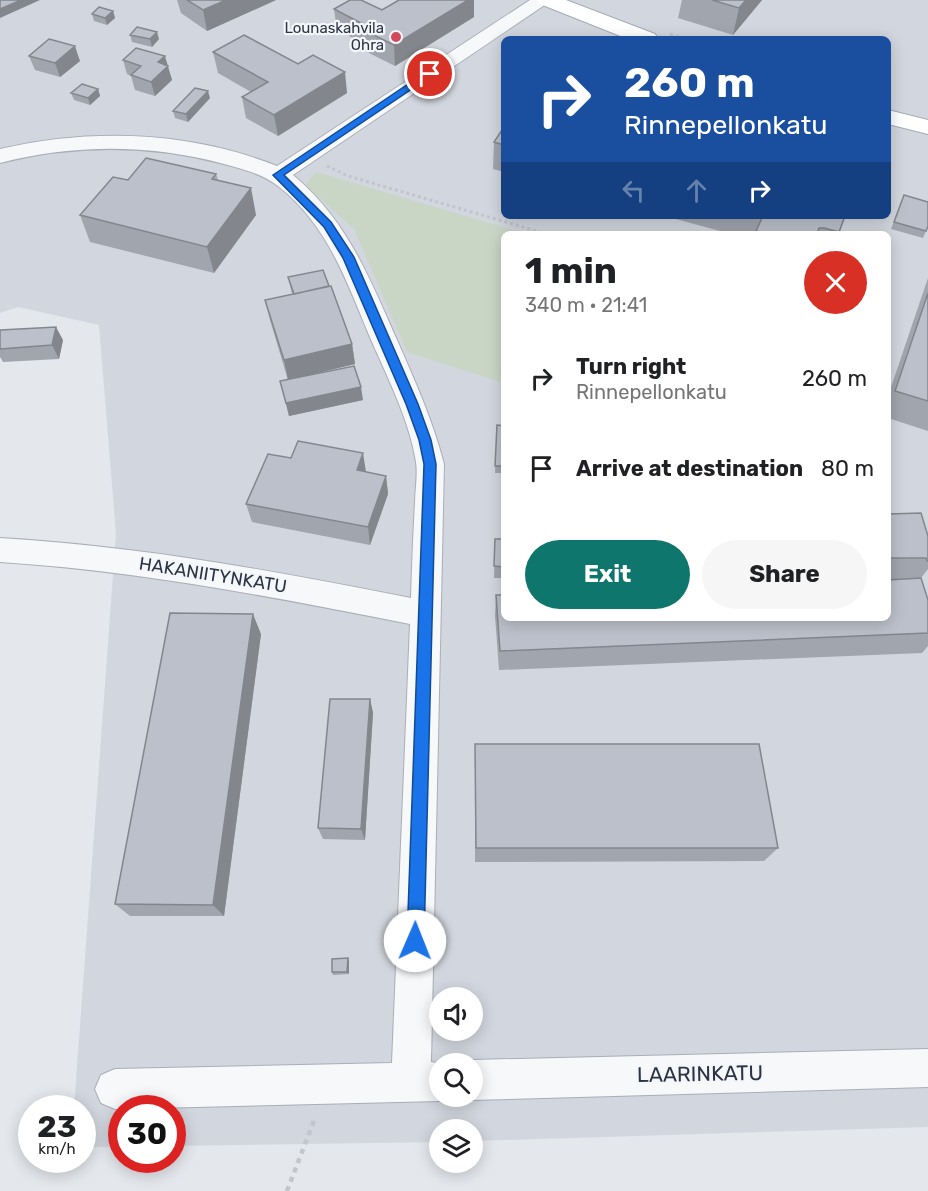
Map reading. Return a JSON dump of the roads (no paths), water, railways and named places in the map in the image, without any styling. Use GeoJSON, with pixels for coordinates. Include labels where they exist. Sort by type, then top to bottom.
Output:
{"type":"FeatureCollection","features":[{"type":"Feature","properties":{"kind":"main road"},"geometry":{"type":"LineString","coordinates":[[545,0],[639,36]]}},
{"type":"Feature","properties":{"kind":"main road"},"geometry":{"type":"LineString","coordinates":[[891,118],[928,127]]}},
{"type":"Feature","properties":{"kind":"street"},"geometry":{"type":"LineString","coordinates":[[278,175],[545,0]]}},
{"type":"Feature","properties":{"kind":"street"},"geometry":{"type":"LineString","coordinates":[[0,156],[34,146],[96,142],[149,143],[204,151],[278,175],[327,224],[349,257],[425,440],[430,464],[424,614],[425,1081],[115,1089]]}},
{"type":"Feature","properties":{"kind":"street","name":"HAKANIITYNKATU"},"geometry":{"type":"LineString","coordinates":[[0,550],[130,561],[269,583],[424,614]]}},
{"type":"Feature","properties":{"kind":"street","name":"LAARINKATU"},"geometry":{"type":"LineString","coordinates":[[483,1080],[928,1068]]}},
{"type":"Feature","properties":{"kind":"place","name":"Lounaskahvila Ohra"},"geometry":{"type":"Point","coordinates":[396,37]}}]}
